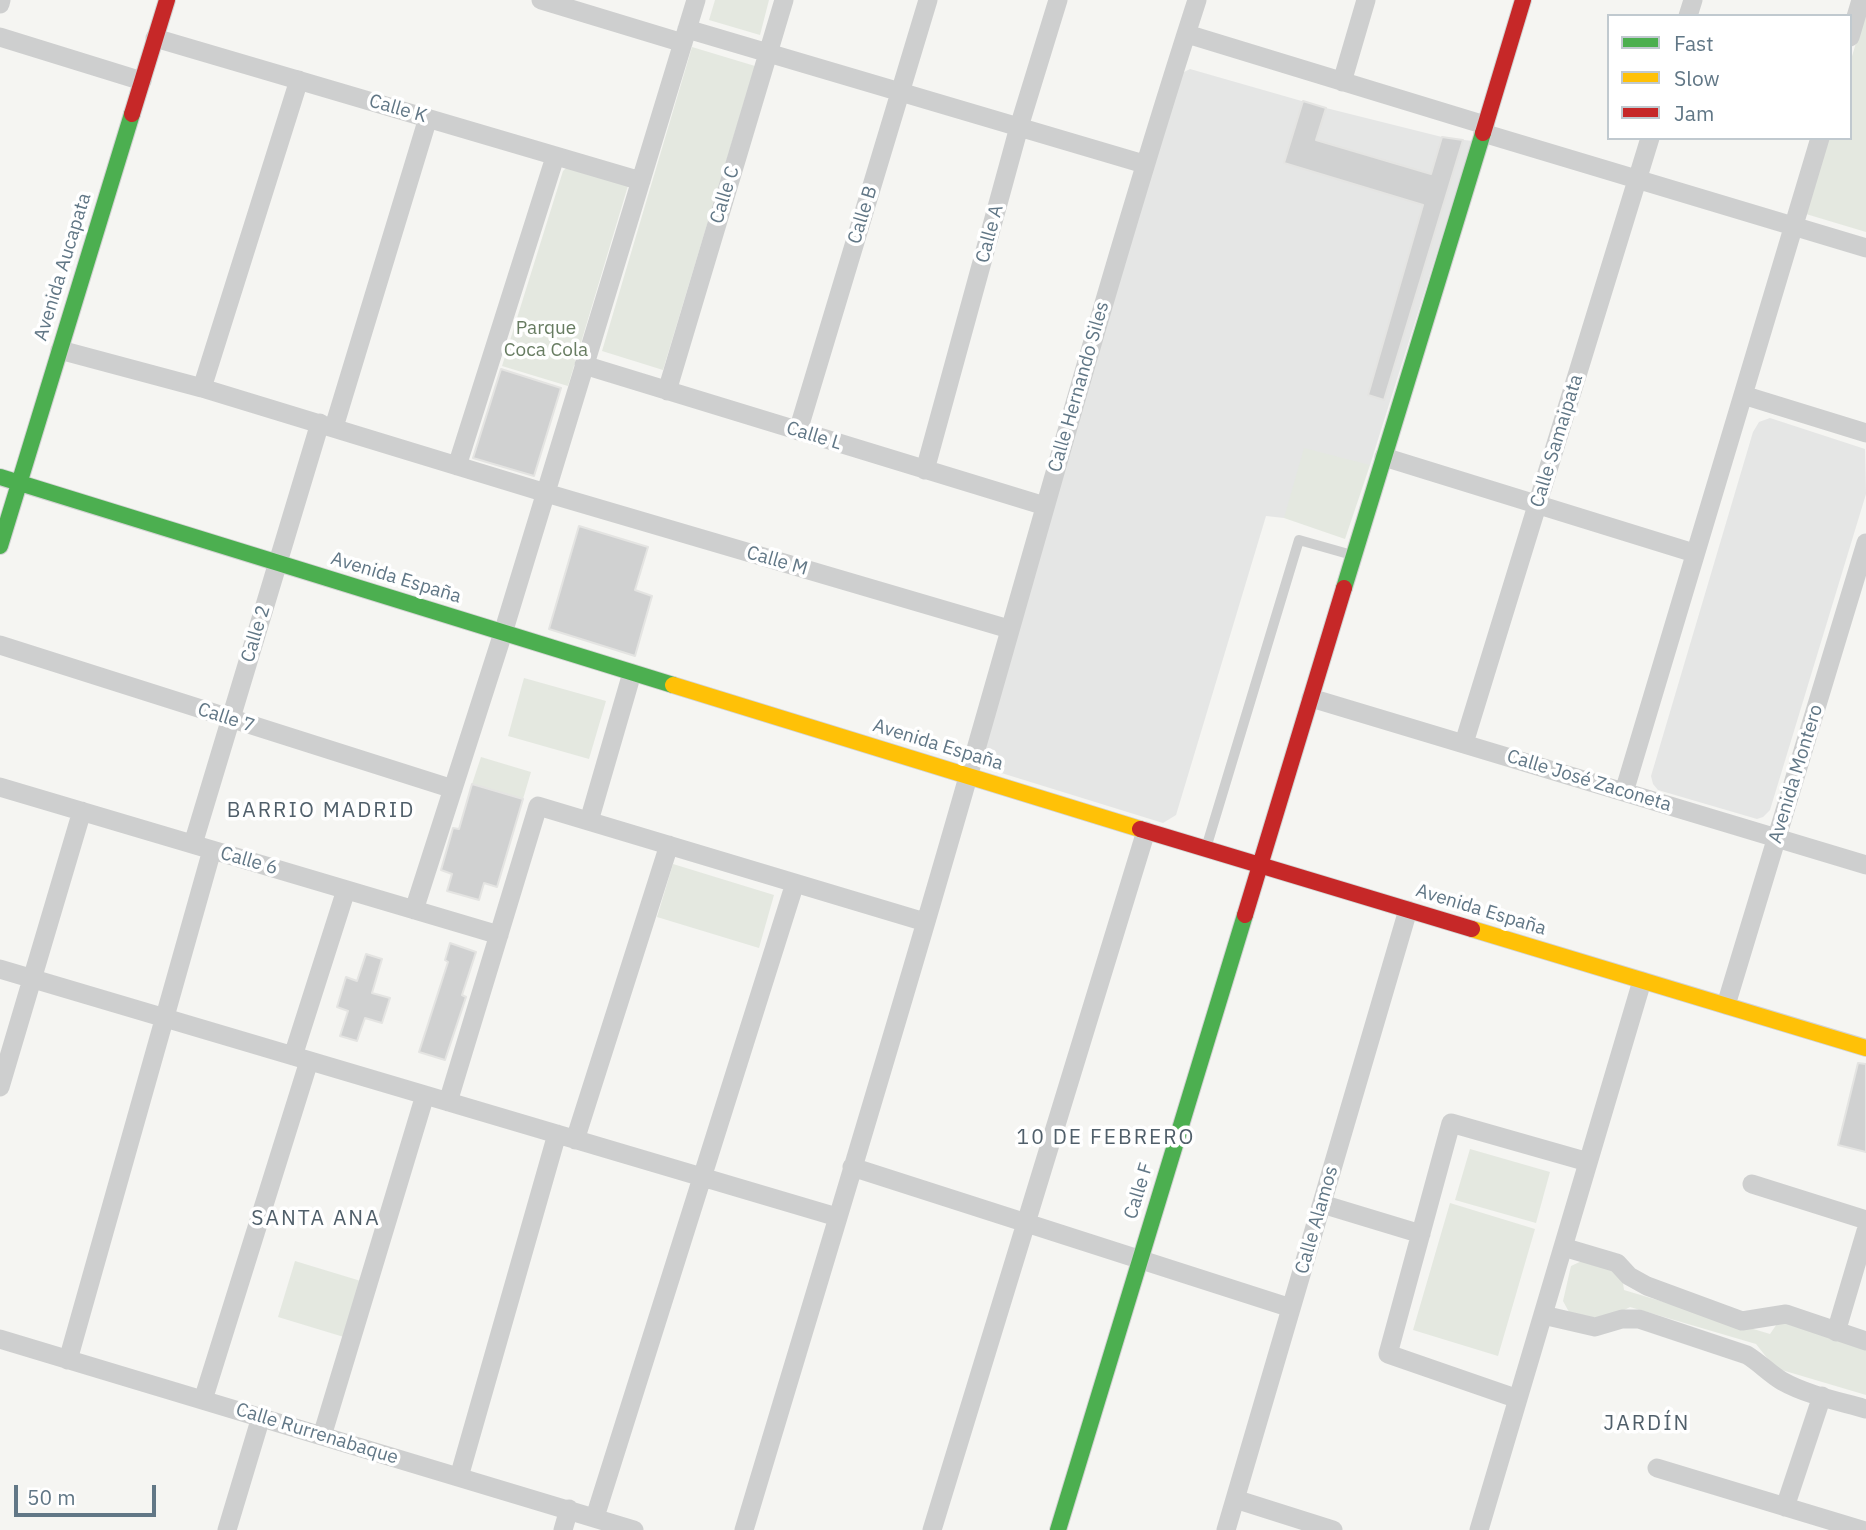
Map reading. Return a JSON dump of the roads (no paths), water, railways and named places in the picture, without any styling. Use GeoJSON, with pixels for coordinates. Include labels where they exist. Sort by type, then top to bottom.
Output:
{"type":"FeatureCollection","features":[{"type":"Feature","properties":{"kind":"street","name":"Avenida Aucapata"},"geometry":{"type":"LineString","coordinates":[[0,546],[167,0]]}},
{"type":"Feature","properties":{"kind":"street"},"geometry":{"type":"LineString","coordinates":[[541,0],[685,36],[768,53],[1144,164]]}},
{"type":"Feature","properties":{"kind":"street"},"geometry":{"type":"LineString","coordinates":[[414,910],[503,633],[696,0]]}},
{"type":"Feature","properties":{"kind":"street","name":"Calle C"},"geometry":{"type":"LineString","coordinates":[[667,391],[784,0]]}},
{"type":"Feature","properties":{"kind":"street","name":"Calle B"},"geometry":{"type":"LineString","coordinates":[[798,431],[928,0]]}},
{"type":"Feature","properties":{"kind":"street","name":"Calle A"},"geometry":{"type":"LineString","coordinates":[[925,470],[1019,127],[1058,0]]}},
{"type":"Feature","properties":{"kind":"street","name":"Calle Hernando Siles"},"geometry":{"type":"LineString","coordinates":[[744,1530],[968,776],[1144,164],[1198,0]]}},
{"type":"Feature","properties":{"kind":"street"},"geometry":{"type":"LineString","coordinates":[[1342,82],[1366,0]]}},
{"type":"Feature","properties":{"kind":"street","name":"Calle F"},"geometry":{"type":"LineString","coordinates":[[1058,1530],[1523,0]]}},
{"type":"Feature","properties":{"kind":"street"},"geometry":{"type":"LineString","coordinates":[[1852,30],[1861,0]]}},
{"type":"Feature","properties":{"kind":"street"},"geometry":{"type":"LineString","coordinates":[[1186,34],[1637,179],[1866,248]]}},
{"type":"Feature","properties":{"kind":"street"},"geometry":{"type":"LineString","coordinates":[[0,37],[142,81]]}},
{"type":"Feature","properties":{"kind":"street","name":"Calle K"},"geometry":{"type":"LineString","coordinates":[[155,38],[555,158],[641,181]]}},
{"type":"Feature","properties":{"kind":"street"},"geometry":{"type":"LineString","coordinates":[[202,388],[299,80]]}},
{"type":"Feature","properties":{"kind":"street","name":"Calle 2"},"geometry":{"type":"LineString","coordinates":[[68,1360],[164,1018],[230,719],[277,564],[327,425],[428,118]]}},
{"type":"Feature","properties":{"kind":"street","name":"Calle Samaipata"},"geometry":{"type":"LineString","coordinates":[[1464,743],[1649,140]]}},
{"type":"Feature","properties":{"kind":"street"},"geometry":{"type":"LineString","coordinates":[[1624,792],[1819,140]]}},
{"type":"Feature","properties":{"kind":"street"},"geometry":{"type":"LineString","coordinates":[[457,466],[555,158]]}},
{"type":"Feature","properties":{"kind":"street","name":"Calle M"},"geometry":{"type":"LineString","coordinates":[[60,350],[202,388],[546,493],[1009,629]]}},
{"type":"Feature","properties":{"kind":"street","name":"Calle L"},"geometry":{"type":"LineString","coordinates":[[584,365],[1045,506]]}},
{"type":"Feature","properties":{"kind":"street"},"geometry":{"type":"LineString","coordinates":[[1743,395],[1866,433]]}},
{"type":"Feature","properties":{"kind":"street"},"geometry":{"type":"LineString","coordinates":[[1384,457],[1694,554]]}},
{"type":"Feature","properties":{"kind":"street","name":"Avenida España"},"geometry":{"type":"LineString","coordinates":[[0,477],[1146,831],[1866,1048]]}},
{"type":"Feature","properties":{"kind":"street","name":"Avenida Montero"},"geometry":{"type":"LineString","coordinates":[[1726,1005],[1776,838],[1857,605],[1866,543]]}},
{"type":"Feature","properties":{"kind":"street","name":"Calle 7"},"geometry":{"type":"LineString","coordinates":[[0,645],[453,789]]}},
{"type":"Feature","properties":{"kind":"street"},"geometry":{"type":"LineString","coordinates":[[589,821],[632,673]]}},
{"type":"Feature","properties":{"kind":"street","name":"Calle José Zaconeta"},"geometry":{"type":"LineString","coordinates":[[1311,698],[1866,865]]}},
{"type":"Feature","properties":{"kind":"street","name":"Calle 6"},"geometry":{"type":"LineString","coordinates":[[0,787],[499,935]]}},
{"type":"Feature","properties":{"kind":"street"},"geometry":{"type":"LineString","coordinates":[[448,1102],[538,806],[925,922]]}},
{"type":"Feature","properties":{"kind":"street"},"geometry":{"type":"LineString","coordinates":[[0,1087],[82,811]]}},
{"type":"Feature","properties":{"kind":"street"},"geometry":{"type":"LineString","coordinates":[[932,1530],[1146,831]]}},
{"type":"Feature","properties":{"kind":"street"},"geometry":{"type":"LineString","coordinates":[[459,1477],[566,1137],[669,845]]}},
{"type":"Feature","properties":{"kind":"street"},"geometry":{"type":"LineString","coordinates":[[594,1517],[795,883]]}},
{"type":"Feature","properties":{"kind":"street"},"geometry":{"type":"LineString","coordinates":[[202,1400],[301,1058],[346,890]]}},
{"type":"Feature","properties":{"kind":"street","name":"Calle Alamos"},"geometry":{"type":"LineString","coordinates":[[1226,1530],[1408,910]]}},
{"type":"Feature","properties":{"kind":"street"},"geometry":{"type":"LineString","coordinates":[[0,969],[837,1217]]}},
{"type":"Feature","properties":{"kind":"street"},"geometry":{"type":"LineString","coordinates":[[1479,1530],[1642,981]]}},
{"type":"Feature","properties":{"kind":"street"},"geometry":{"type":"LineString","coordinates":[[322,1436],[425,1095]]}},
{"type":"Feature","properties":{"kind":"street"},"geometry":{"type":"LineString","coordinates":[[1518,1399],[1388,1354],[1451,1123],[1588,1162]]}},
{"type":"Feature","properties":{"kind":"street"},"geometry":{"type":"LineString","coordinates":[[852,1167],[1291,1308]]}},
{"type":"Feature","properties":{"kind":"street"},"geometry":{"type":"LineString","coordinates":[[1752,1184],[1866,1220]]}},
{"type":"Feature","properties":{"kind":"street"},"geometry":{"type":"LineString","coordinates":[[1322,1204],[1421,1234]]}},
{"type":"Feature","properties":{"kind":"street"},"geometry":{"type":"LineString","coordinates":[[1836,1332],[1866,1231]]}},
{"type":"Feature","properties":{"kind":"street"},"geometry":{"type":"LineString","coordinates":[[1563,1247],[1617,1263],[1629,1276],[1647,1286],[1742,1321],[1786,1314],[1866,1341]]}},
{"type":"Feature","properties":{"kind":"street"},"geometry":{"type":"LineString","coordinates":[[1543,1315],[1595,1327],[1622,1319],[1639,1319],[1747,1355],[1779,1380],[1866,1409]]}},
{"type":"Feature","properties":{"kind":"street","name":"Calle Rurrenabaque"},"geometry":{"type":"LineString","coordinates":[[0,1339],[634,1530]]}},
{"type":"Feature","properties":{"kind":"street"},"geometry":{"type":"LineString","coordinates":[[1785,1507],[1822,1396]]}},
{"type":"Feature","properties":{"kind":"street"},"geometry":{"type":"LineString","coordinates":[[227,1530],[261,1418]]}},
{"type":"Feature","properties":{"kind":"street"},"geometry":{"type":"LineString","coordinates":[[1657,1468],[1862,1530]]}},
{"type":"Feature","properties":{"kind":"street"},"geometry":{"type":"LineString","coordinates":[[1235,1499],[1333,1530]]}},
{"type":"Feature","properties":{"kind":"street"},"geometry":{"type":"LineString","coordinates":[[563,1530],[569,1509]]}},
{"type":"Feature","properties":{"kind":"lane"},"geometry":{"type":"LineString","coordinates":[[1206,848],[1299,540],[1354,555]]}},
{"type":"Feature","properties":{"kind":"district","name":"BARRIO MADRID"},"geometry":{"type":"Point","coordinates":[321,811]}},
{"type":"Feature","properties":{"kind":"district","name":"10 DE FEBRERO"},"geometry":{"type":"Point","coordinates":[1106,1138]}},
{"type":"Feature","properties":{"kind":"district","name":"SANTA ANA"},"geometry":{"type":"Point","coordinates":[316,1219]}},
{"type":"Feature","properties":{"kind":"district","name":"JARDÍN"},"geometry":{"type":"Point","coordinates":[1647,1424]}},
{"type":"Feature","properties":{"kind":"park label","name":"Parque Coca Cola"},"geometry":{"type":"Point","coordinates":[546,340]}}]}
